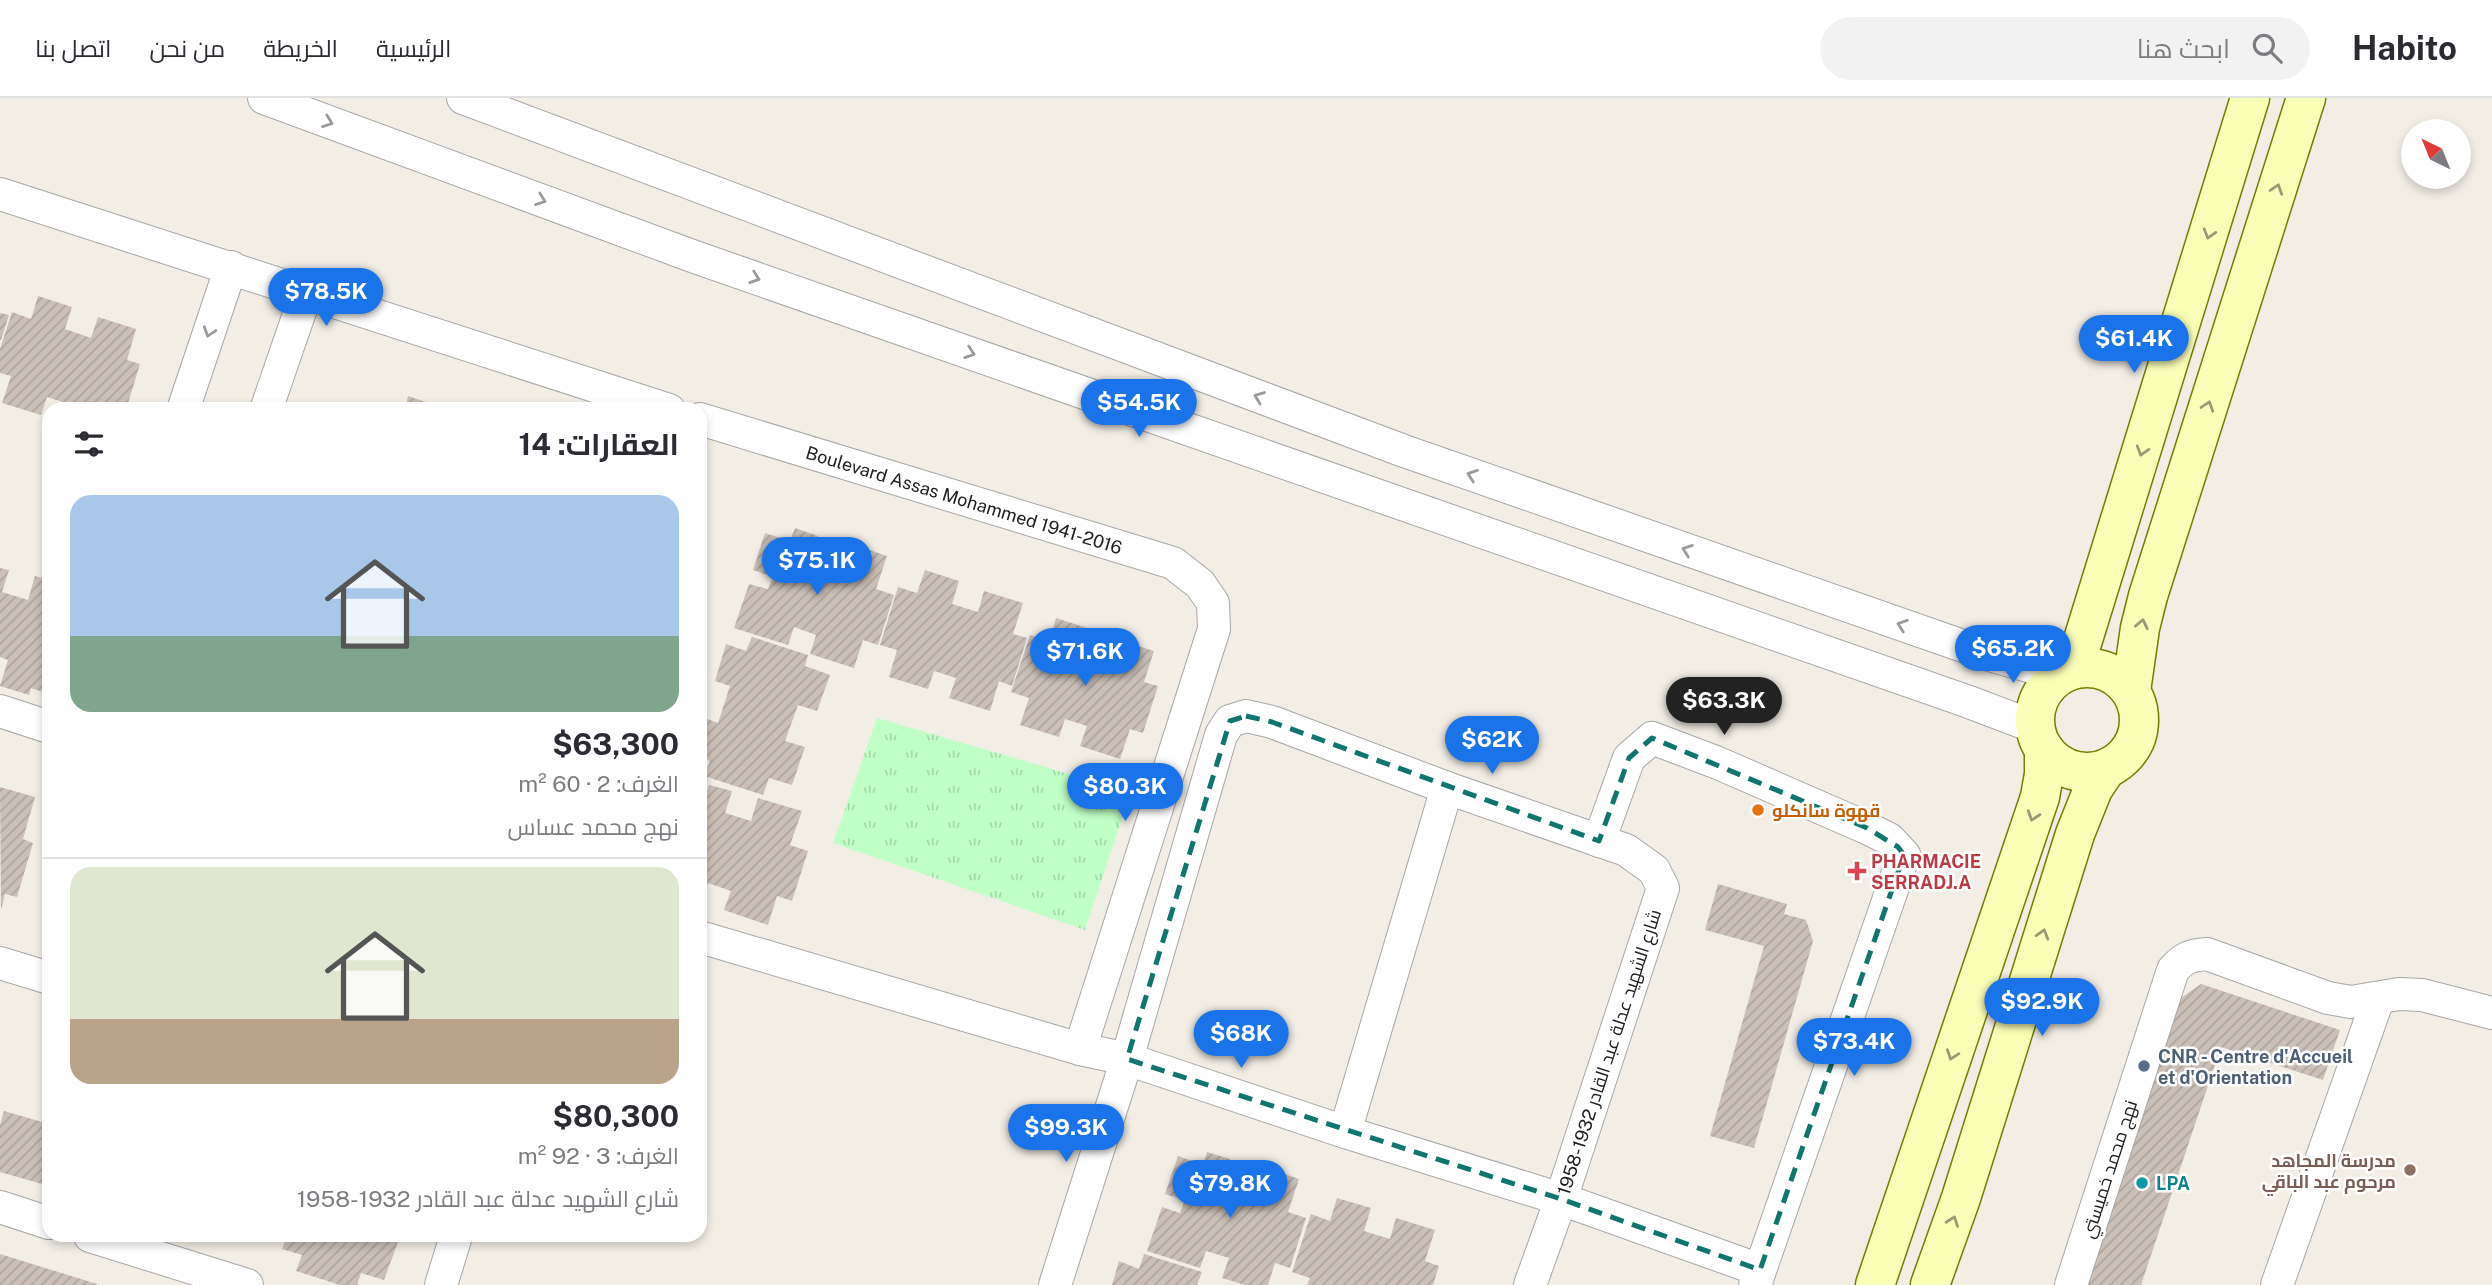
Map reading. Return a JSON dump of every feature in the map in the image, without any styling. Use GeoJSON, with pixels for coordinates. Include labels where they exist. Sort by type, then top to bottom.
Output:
{"type":"FeatureCollection","features":[{"type":"Feature","properties":{"kind":"main road"},"geometry":{"type":"LineString","coordinates":[[2067,672],[2250,98]]}},
{"type":"Feature","properties":{"kind":"main road"},"geometry":{"type":"LineString","coordinates":[[2040,738],[2052,758],[2072,770],[2084,772],[2106,768],[2128,753],[2139,729],[2140,716],[2132,691],[2148,596],[2306,98]]}},
{"type":"Feature","properties":{"kind":"main road"},"geometry":{"type":"LineString","coordinates":[[1875,1285],[2040,797],[2044,774],[2038,703],[2043,692],[2067,672],[2095,668],[2116,676],[2132,691]]}},
{"type":"Feature","properties":{"kind":"main road"},"geometry":{"type":"LineString","coordinates":[[1930,1285],[1961,1198],[2075,834],[2106,768]]}},
{"type":"Feature","properties":{"kind":"street"},"geometry":{"type":"LineString","coordinates":[[264,98],[695,257],[1969,702],[2040,738]]}},
{"type":"Feature","properties":{"kind":"street"},"geometry":{"type":"LineString","coordinates":[[463,98],[1404,451],[1986,654],[2067,672]]}},
{"type":"Feature","properties":{"kind":"street"},"geometry":{"type":"LineString","coordinates":[[0,194],[644,402]]}},
{"type":"Feature","properties":{"kind":"street"},"geometry":{"type":"LineString","coordinates":[[186,402],[231,267]]}},
{"type":"Feature","properties":{"kind":"street"},"geometry":{"type":"LineString","coordinates":[[269,402],[306,294]]}},
{"type":"Feature","properties":{"kind":"street","name":"Boulevard Assas Mohammed 1941-2016"},"geometry":{"type":"LineString","coordinates":[[707,422],[1173,563],[1200,584],[1213,603],[1214,629],[1080,1049]]}},
{"type":"Feature","properties":{"kind":"street"},"geometry":{"type":"LineString","coordinates":[[0,711],[42,725]]}},
{"type":"Feature","properties":{"kind":"street","name":"شارع الشهيد عدلة عبد القادر 1932-1958"},"geometry":{"type":"LineString","coordinates":[[1126,1059],[1221,735],[1230,721],[1246,716],[1272,722],[1447,788],[1626,850],[1654,870],[1663,888],[1530,1285]]}},
{"type":"Feature","properties":{"kind":"street"},"geometry":{"type":"LineString","coordinates":[[707,939],[1080,1049],[1126,1059],[1345,1132],[1561,1199],[1757,1277],[1904,855],[1889,839],[1867,828],[1718,763],[1651,738],[1629,758],[1599,841]]}},
{"type":"Feature","properties":{"kind":"street"},"geometry":{"type":"LineString","coordinates":[[1345,1132],[1447,788]]}},
{"type":"Feature","properties":{"kind":"street","name":"نهج محمد خميستي"},"geometry":{"type":"LineString","coordinates":[[2071,1285],[2173,970],[2181,960],[2193,954],[2207,954],[2328,998],[2351,1002],[2378,999]]}},
{"type":"Feature","properties":{"kind":"street"},"geometry":{"type":"LineString","coordinates":[[0,963],[42,976]]}},
{"type":"Feature","properties":{"kind":"street"},"geometry":{"type":"LineString","coordinates":[[2277,1285],[2378,999],[2422,995],[2492,1013]]}},
{"type":"Feature","properties":{"kind":"street"},"geometry":{"type":"LineString","coordinates":[[1055,1285],[1126,1059]]}},
{"type":"Feature","properties":{"kind":"street"},"geometry":{"type":"LineString","coordinates":[[0,1207],[42,1221]]}},
{"type":"Feature","properties":{"kind":"street"},"geometry":{"type":"LineString","coordinates":[[109,1242],[247,1285]]}},
{"type":"Feature","properties":{"kind":"street"},"geometry":{"type":"LineString","coordinates":[[441,1285],[454,1242]]}},
{"type":"Feature","properties":{"kind":"highlighted area"},"geometry":{"type":"Polygon","coordinates":[[[1246,716],[1272,722],[1599,841],[1629,758],[1652,738],[1867,828],[1898,847],[1904,855],[1760,1270],[1561,1199],[1127,1059],[1230,721],[1246,716]]]}},
{"type":"Feature","properties":{"kind":"green space"},"geometry":{"type":"Polygon","coordinates":[[[877,718],[1131,792],[1085,930],[833,843],[877,718]]]}},
{"type":"Feature","properties":{"kind":"building"},"geometry":{"type":"Polygon","coordinates":[[[38,296],[72,307],[65,329],[91,338],[98,317],[136,329],[127,360],[140,364],[128,402],[63,402],[47,397],[45,402],[42,402],[41,415],[2,403],[11,376],[0,373],[0,349],[12,312],[31,319],[38,296]]]}},
{"type":"Feature","properties":{"kind":"building"},"geometry":{"type":"Polygon","coordinates":[[[0,313],[9,315],[1,340],[0,340],[0,313]]]}},
{"type":"Feature","properties":{"kind":"building"},"geometry":{"type":"Polygon","coordinates":[[[408,396],[426,402],[407,402],[408,396]]]}},
{"type":"Feature","properties":{"kind":"building"},"geometry":{"type":"Polygon","coordinates":[[[795,528],[818,536],[811,557],[836,566],[844,541],[887,556],[876,589],[894,595],[878,645],[863,640],[854,668],[810,654],[816,635],[794,627],[788,645],[734,628],[749,584],[768,589],[773,577],[753,570],[765,533],[790,541],[795,528]]]}},
{"type":"Feature","properties":{"kind":"building"},"geometry":{"type":"Polygon","coordinates":[[[0,568],[9,570],[2,592],[28,600],[35,576],[42,578],[42,692],[31,688],[29,695],[0,686],[8,660],[0,657],[0,568]]]}},
{"type":"Feature","properties":{"kind":"building"},"geometry":{"type":"Polygon","coordinates":[[[925,570],[959,581],[952,604],[978,612],[984,591],[1023,603],[1013,634],[1027,638],[1012,686],[999,681],[990,711],[949,698],[956,678],[934,671],[928,689],[889,677],[897,650],[880,645],[898,587],[917,593],[925,570]]]}},
{"type":"Feature","properties":{"kind":"building"},"geometry":{"type":"Polygon","coordinates":[[[1056,618],[1090,629],[1083,651],[1109,660],[1115,639],[1154,651],[1144,682],[1158,686],[1143,733],[1130,729],[1120,759],[1080,746],[1087,726],[1065,719],[1059,737],[1020,725],[1029,698],[1011,692],[1030,635],[1049,641],[1056,618]]]}},
{"type":"Feature","properties":{"kind":"building"},"geometry":{"type":"Polygon","coordinates":[[[752,637],[808,655],[805,666],[830,675],[817,711],[798,705],[785,741],[805,747],[792,785],[769,778],[763,795],[707,777],[710,761],[707,760],[707,719],[718,723],[730,686],[715,681],[726,644],[746,651],[752,637]]]}},
{"type":"Feature","properties":{"kind":"building"},"geometry":{"type":"Polygon","coordinates":[[[709,785],[732,791],[725,813],[751,821],[758,798],[802,811],[790,845],[808,851],[792,901],[777,896],[768,925],[724,910],[731,891],[708,883],[707,887],[709,785]]]}},
{"type":"Feature","properties":{"kind":"building"},"geometry":{"type":"Polygon","coordinates":[[[0,787],[35,797],[23,839],[33,843],[17,897],[5,894],[1,910],[0,787]]]}},
{"type":"Feature","properties":{"kind":"building"},"geometry":{"type":"Polygon","coordinates":[[[1718,884],[1787,904],[1784,914],[1806,920],[1813,941],[1754,1148],[1710,1136],[1764,946],[1705,930],[1718,884]]]}},
{"type":"Feature","properties":{"kind":"building","name":"LPA"},"geometry":{"type":"Polygon","coordinates":[[[2201,984],[2340,1030],[2323,1080],[2221,1047],[2141,1285],[2074,1285],[2168,1007],[2201,984]]]}},
{"type":"Feature","properties":{"kind":"building"},"geometry":{"type":"Polygon","coordinates":[[[4,1111],[42,1122],[42,1184],[0,1172],[0,1125],[4,1111]]]}},
{"type":"Feature","properties":{"kind":"building"},"geometry":{"type":"Polygon","coordinates":[[[1207,1152],[1230,1159],[1223,1180],[1248,1189],[1257,1165],[1299,1179],[1288,1212],[1306,1218],[1290,1268],[1275,1263],[1268,1285],[1245,1285],[1222,1278],[1229,1258],[1206,1251],[1200,1268],[1147,1251],[1162,1207],[1180,1213],[1185,1200],[1165,1194],[1178,1156],[1203,1165],[1207,1152]]]}},
{"type":"Feature","properties":{"kind":"building"},"geometry":{"type":"Polygon","coordinates":[[[1337,1198],[1371,1208],[1364,1231],[1390,1239],[1396,1218],[1435,1230],[1425,1261],[1439,1266],[1433,1285],[1307,1285],[1310,1278],[1292,1272],[1311,1214],[1330,1221],[1337,1198]]]}},
{"type":"Feature","properties":{"kind":"building"},"geometry":{"type":"Polygon","coordinates":[[[285,1242],[398,1242],[384,1280],[361,1273],[357,1285],[340,1285],[296,1271],[302,1255],[282,1249],[285,1242]]]}},
{"type":"Feature","properties":{"kind":"building"},"geometry":{"type":"Polygon","coordinates":[[[0,1254],[97,1284],[97,1285],[0,1285],[0,1254]]]}},
{"type":"Feature","properties":{"kind":"building"},"geometry":{"type":"Polygon","coordinates":[[[1144,1254],[1202,1272],[1197,1285],[1112,1285],[1119,1261],[1139,1269],[1144,1254]]]}},
{"type":"Feature","properties":{"kind":"place","name":"قهوة سانكلو"},"geometry":{"type":"Point","coordinates":[1758,810]}},
{"type":"Feature","properties":{"kind":"place","name":"PHARMACIE SERRADJ.A"},"geometry":{"type":"Point","coordinates":[1857,871]}},
{"type":"Feature","properties":{"kind":"place","name":"CNR - Centre d'Accueil et d'Orientation"},"geometry":{"type":"Point","coordinates":[2144,1066]}},
{"type":"Feature","properties":{"kind":"place","name":"مدرسة المجاهد مرحوم عبد الباقي"},"geometry":{"type":"Point","coordinates":[2410,1170]}},
{"type":"Feature","properties":{"kind":"place","name":"LPA"},"geometry":{"type":"Point","coordinates":[2142,1183]}}]}
